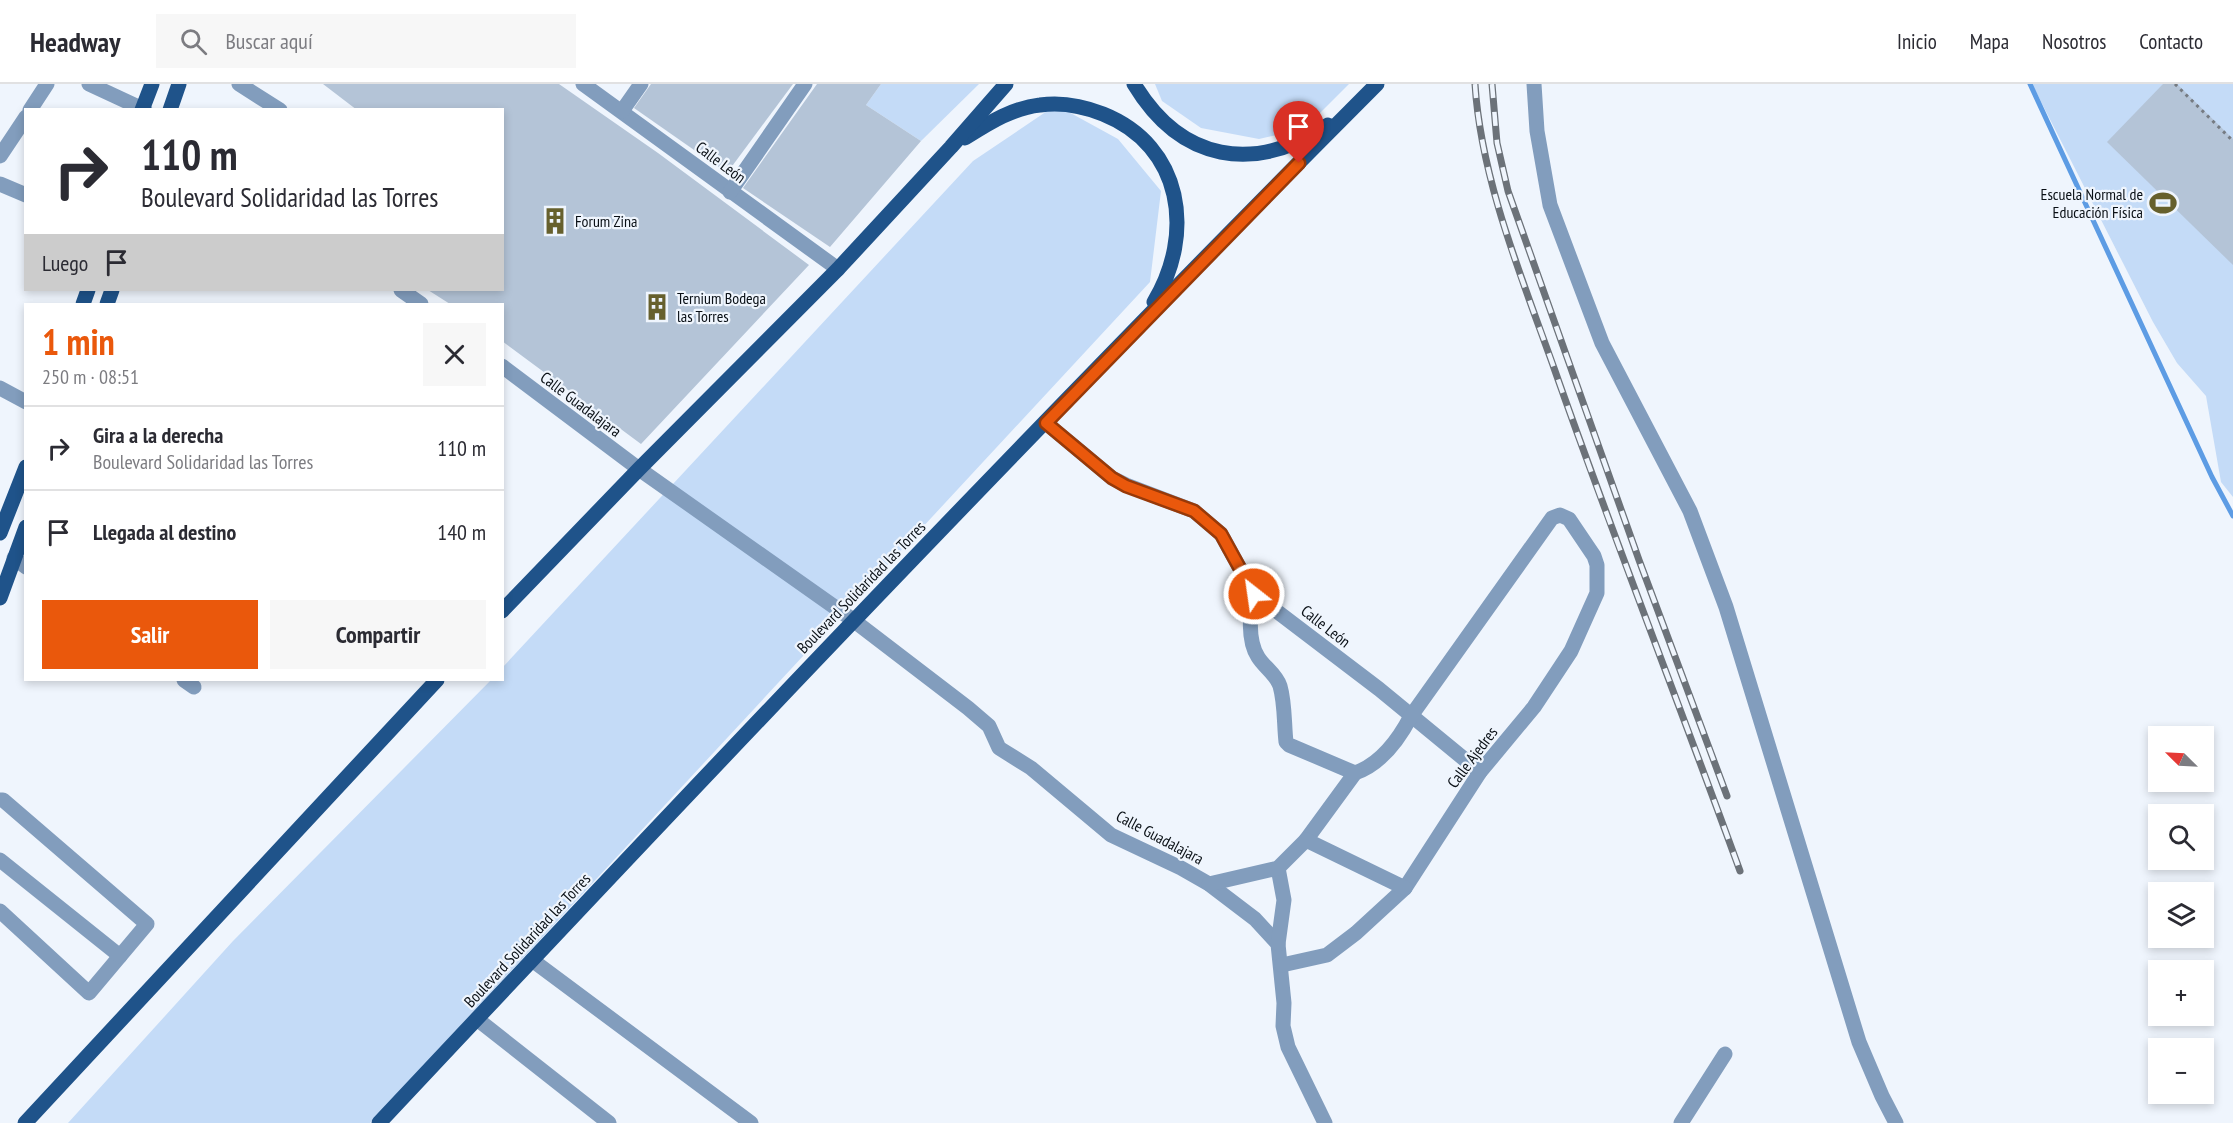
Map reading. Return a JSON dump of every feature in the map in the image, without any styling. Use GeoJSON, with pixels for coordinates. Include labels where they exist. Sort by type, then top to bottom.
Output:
{"type":"FeatureCollection","features":[{"type":"Feature","properties":{"kind":"main road"},"geometry":{"type":"LineString","coordinates":[[144,108],[152,84]]}},
{"type":"Feature","properties":{"kind":"main road"},"geometry":{"type":"LineString","coordinates":[[171,108],[179,84]]}},
{"type":"Feature","properties":{"kind":"main road"},"geometry":{"type":"LineString","coordinates":[[1134,84],[1154,113],[1182,136],[1214,150],[1232,154],[1268,152],[1286,148],[1318,132],[1362,99]]}},
{"type":"Feature","properties":{"kind":"main road","name":"Boulevard Solidaridad las Torres"},"geometry":{"type":"LineString","coordinates":[[379,1123],[853,620],[1377,84]]}},
{"type":"Feature","properties":{"kind":"main road"},"geometry":{"type":"LineString","coordinates":[[504,609],[838,269],[951,147],[1001,85]]}},
{"type":"Feature","properties":{"kind":"main road"},"geometry":{"type":"LineString","coordinates":[[951,147],[1005,114],[1039,105],[1074,106],[1093,110],[1125,124],[1141,136],[1153,148],[1167,175],[1179,225],[1175,255],[1169,272],[1163,287],[1142,322]]}},
{"type":"Feature","properties":{"kind":"main road"},"geometry":{"type":"LineString","coordinates":[[0,531],[24,472]]}},
{"type":"Feature","properties":{"kind":"main road"},"geometry":{"type":"LineString","coordinates":[[0,598],[20,562],[24,539]]}},
{"type":"Feature","properties":{"kind":"main road"},"geometry":{"type":"LineString","coordinates":[[25,1123],[436,681]]}},
{"type":"Feature","properties":{"kind":"street"},"geometry":{"type":"LineString","coordinates":[[31,108],[47,84]]}},
{"type":"Feature","properties":{"kind":"street"},"geometry":{"type":"LineString","coordinates":[[89,84],[142,108]]}},
{"type":"Feature","properties":{"kind":"street"},"geometry":{"type":"LineString","coordinates":[[239,84],[277,108]]}},
{"type":"Feature","properties":{"kind":"street","name":"Calle León"},"geometry":{"type":"LineString","coordinates":[[583,84],[838,269]]}},
{"type":"Feature","properties":{"kind":"street"},"geometry":{"type":"LineString","coordinates":[[622,111],[641,84]]}},
{"type":"Feature","properties":{"kind":"street"},"geometry":{"type":"LineString","coordinates":[[730,192],[805,84]]}},
{"type":"Feature","properties":{"kind":"street"},"geometry":{"type":"LineString","coordinates":[[1534,84],[1537,132],[1550,205],[1602,343],[1690,511],[1706,553],[1726,607],[1859,1042],[1896,1123]]}},
{"type":"Feature","properties":{"kind":"street"},"geometry":{"type":"LineString","coordinates":[[0,156],[24,120]]}},
{"type":"Feature","properties":{"kind":"street"},"geometry":{"type":"LineString","coordinates":[[0,183],[24,194]]}},
{"type":"Feature","properties":{"kind":"street"},"geometry":{"type":"LineString","coordinates":[[402,291],[420,303]]}},
{"type":"Feature","properties":{"kind":"street","name":"Calle Guadalajara"},"geometry":{"type":"LineString","coordinates":[[504,368],[639,469],[853,620],[968,708],[989,726],[999,748],[1031,768],[1112,835],[1181,868],[1209,885],[1255,919],[1278,944]]}},
{"type":"Feature","properties":{"kind":"street"},"geometry":{"type":"LineString","coordinates":[[0,388],[24,401]]}},
{"type":"Feature","properties":{"kind":"street","name":"Calle León"},"geometry":{"type":"LineString","coordinates":[[1046,423],[1112,478],[1126,486],[1194,511],[1203,517],[1221,534],[1254,594],[1480,772]]}},
{"type":"Feature","properties":{"kind":"street","name":"Calle Ajedres"},"geometry":{"type":"LineString","coordinates":[[1282,965],[1327,955],[1356,933],[1406,888],[1480,772],[1534,707],[1571,651],[1597,593],[1597,565],[1594,556],[1569,519],[1555,515],[1410,716]]}},
{"type":"Feature","properties":{"kind":"street"},"geometry":{"type":"LineString","coordinates":[[1254,594],[1249,618],[1255,649],[1257,656],[1277,679],[1286,742],[1289,745],[1355,772],[1363,770],[1393,745],[1410,716]]}},
{"type":"Feature","properties":{"kind":"street"},"geometry":{"type":"LineString","coordinates":[[1209,885],[1278,868],[1306,840],[1355,772]]}},
{"type":"Feature","properties":{"kind":"street"},"geometry":{"type":"LineString","coordinates":[[0,800],[147,924],[89,993],[0,911]]}},
{"type":"Feature","properties":{"kind":"street"},"geometry":{"type":"LineString","coordinates":[[1306,840],[1406,888]]}},
{"type":"Feature","properties":{"kind":"street"},"geometry":{"type":"LineString","coordinates":[[0,860],[120,956]]}},
{"type":"Feature","properties":{"kind":"street"},"geometry":{"type":"LineString","coordinates":[[1278,868],[1284,900],[1278,944],[1282,965],[1283,1026],[1288,1047],[1325,1123]]}},
{"type":"Feature","properties":{"kind":"street"},"geometry":{"type":"LineString","coordinates":[[532,960],[751,1123]]}},
{"type":"Feature","properties":{"kind":"street"},"geometry":{"type":"LineString","coordinates":[[477,1019],[609,1123]]}},
{"type":"Feature","properties":{"kind":"street"},"geometry":{"type":"LineString","coordinates":[[1681,1123],[1725,1054]]}},
{"type":"Feature","properties":{"kind":"path"},"geometry":{"type":"LineString","coordinates":[[2175,84],[2180,86],[2233,141]]}},
{"type":"Feature","properties":{"kind":"shaded area"},"geometry":{"type":"Polygon","coordinates":[[[881,84],[979,84],[921,141],[866,105],[881,84]]]}},
{"type":"Feature","properties":{"kind":"shaded area"},"geometry":{"type":"Polygon","coordinates":[[[1155,84],[1349,84],[1304,129],[1259,139],[1201,128],[1162,101],[1155,84]]]}},
{"type":"Feature","properties":{"kind":"shaded area","name":"Escuela Normal de Educación Física"},"geometry":{"type":"Polygon","coordinates":[[[2032,84],[2233,84],[2233,497],[2221,482],[2206,396],[2177,363],[2153,322],[2032,84]]]}},
{"type":"Feature","properties":{"kind":"shaded area"},"geometry":{"type":"Polygon","coordinates":[[[1056,105],[1118,139],[1161,191],[1150,282],[370,1123],[68,1123],[233,941],[490,681],[504,681],[504,666],[973,161],[1056,105]]]}},
{"type":"Feature","properties":{"kind":"building","name":"Ternium Bodega las Torres"},"geometry":{"type":"Polygon","coordinates":[[[323,84],[559,84],[658,153],[809,265],[641,444],[504,342],[504,303],[448,303],[430,291],[504,291],[504,108],[354,108],[323,84]]]}},
{"type":"Feature","properties":{"kind":"building"},"geometry":{"type":"Polygon","coordinates":[[[651,84],[793,84],[727,173],[634,108],[651,84]]]}},
{"type":"Feature","properties":{"kind":"building"},"geometry":{"type":"Polygon","coordinates":[[[817,84],[881,84],[866,105],[921,141],[830,247],[743,188],[817,84]]]}},
{"type":"Feature","properties":{"kind":"building"},"geometry":{"type":"Polygon","coordinates":[[[2163,84],[2177,84],[2233,139],[2233,265],[2107,142],[2163,84]]]}},
{"type":"Feature","properties":{"kind":"waterway"},"geometry":{"type":"LineString","coordinates":[[2030,84],[2212,477],[2233,516]]}},
{"type":"Feature","properties":{"kind":"railway"},"geometry":{"type":"LineString","coordinates":[[1475,84],[1485,156],[1517,264],[1599,494],[1740,871]]}},
{"type":"Feature","properties":{"kind":"railway"},"geometry":{"type":"LineString","coordinates":[[1492,84],[1497,143],[1508,191],[1639,560],[1727,796]]}},
{"type":"Feature","properties":{"kind":"place","name":"Escuela Normal de Educación Física"},"geometry":{"type":"Point","coordinates":[2163,203]}},
{"type":"Feature","properties":{"kind":"place","name":"Forum Zina"},"geometry":{"type":"Point","coordinates":[555,221]}},
{"type":"Feature","properties":{"kind":"place","name":"Ternium Bodega las Torres"},"geometry":{"type":"Point","coordinates":[657,307]}},
{"type":"Feature","properties":{"kind":"route"},"geometry":{"type":"LineString","coordinates":[[1254,594],[1221,534],[1203,517],[1194,511],[1126,486],[1112,478],[1046,423],[1299,163]]}}]}
